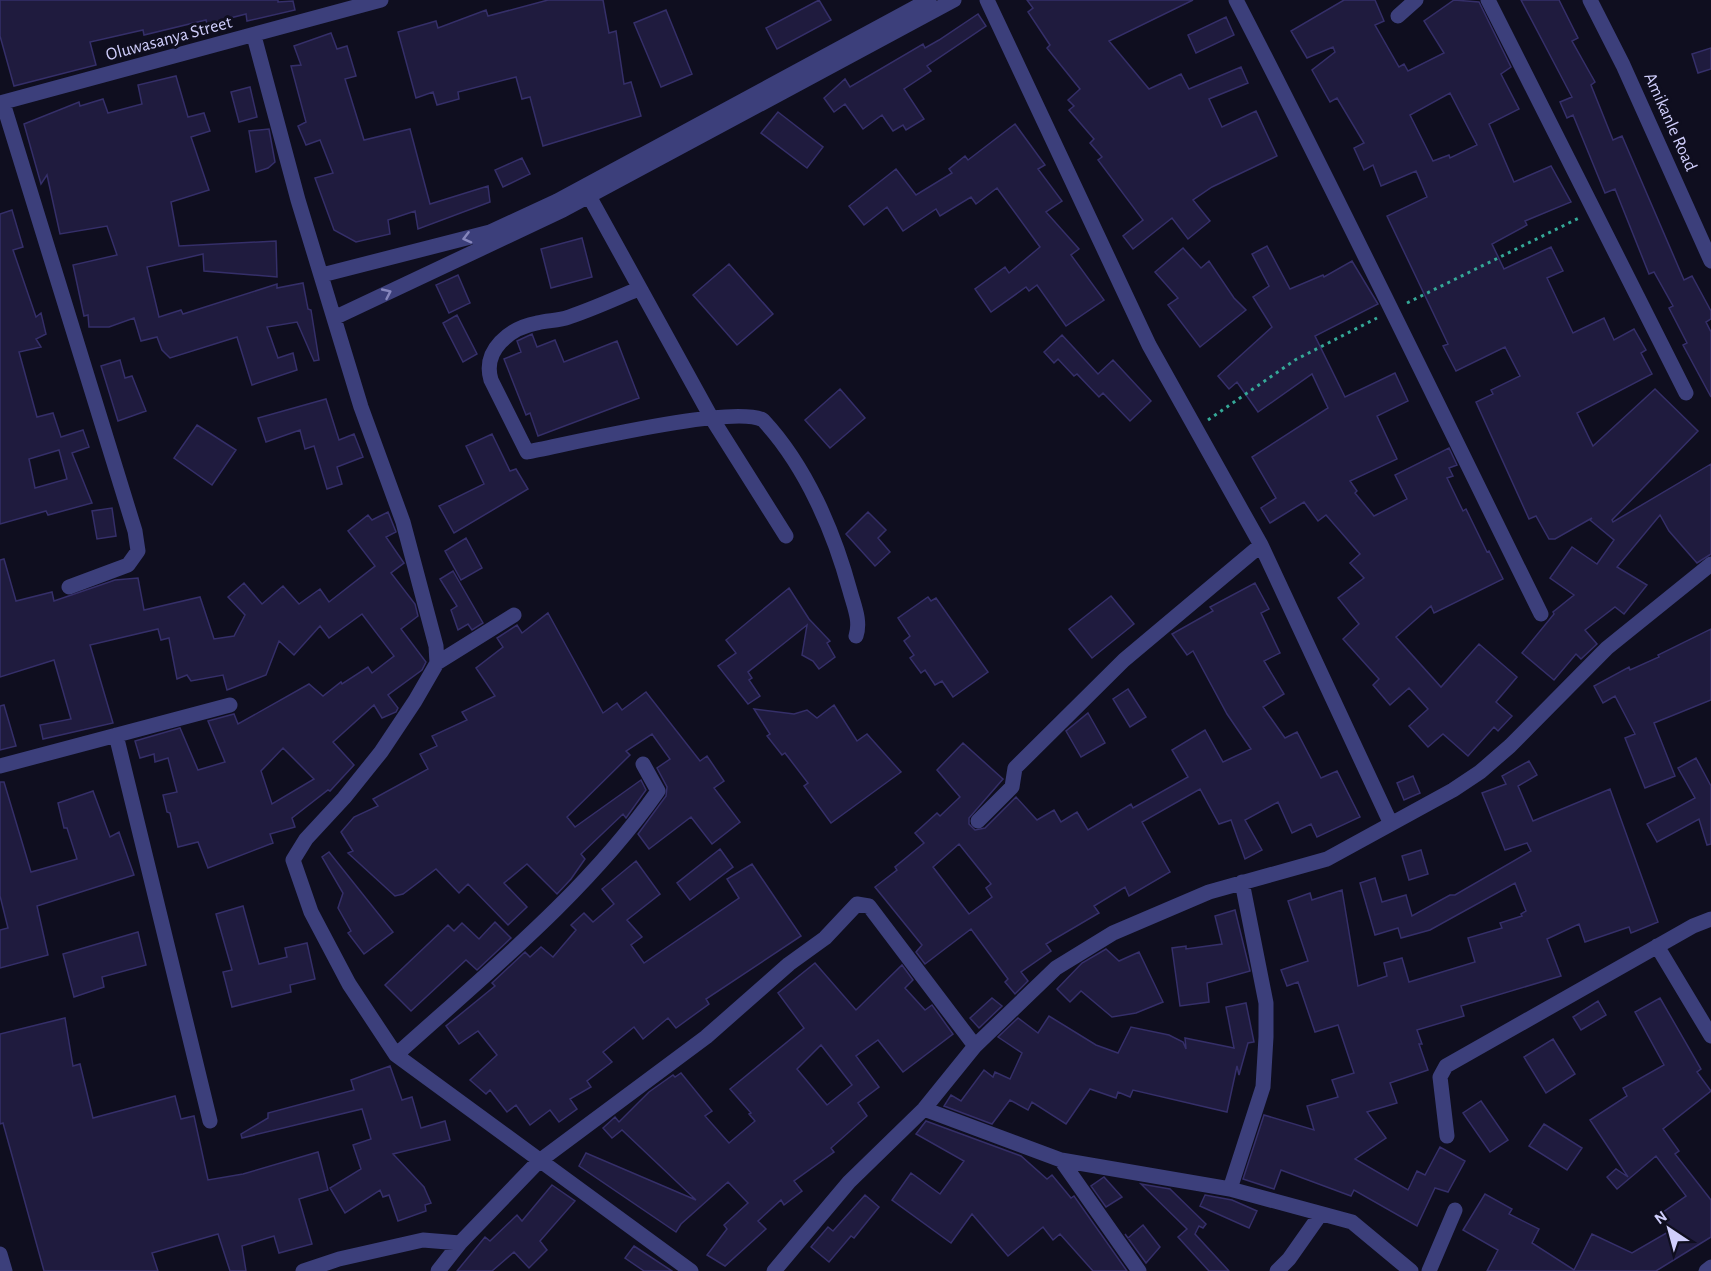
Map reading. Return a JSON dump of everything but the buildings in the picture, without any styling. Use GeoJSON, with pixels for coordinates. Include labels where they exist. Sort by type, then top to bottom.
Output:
{"type":"FeatureCollection","features":[{"type":"Feature","properties":{"kind":"street","name":"Oluwasanya Street"},"geometry":{"type":"LineString","coordinates":[[2,103],[381,0]]}},
{"type":"Feature","properties":{"kind":"street"},"geometry":{"type":"LineString","coordinates":[[322,275],[490,232],[557,201],[929,0]]}},
{"type":"Feature","properties":{"kind":"street"},"geometry":{"type":"LineString","coordinates":[[334,318],[589,196],[954,0]]}},
{"type":"Feature","properties":{"kind":"street"},"geometry":{"type":"LineString","coordinates":[[987,0],[1149,345],[1261,545],[1391,824]]}},
{"type":"Feature","properties":{"kind":"street"},"geometry":{"type":"LineString","coordinates":[[1236,0],[1324,170],[1391,312],[1541,614]]}},
{"type":"Feature","properties":{"kind":"street"},"geometry":{"type":"LineString","coordinates":[[1398,16],[1416,0]]}},
{"type":"Feature","properties":{"kind":"street"},"geometry":{"type":"LineString","coordinates":[[1488,0],[1686,393]]}},
{"type":"Feature","properties":{"kind":"street","name":"Amikanle Road"},"geometry":{"type":"LineString","coordinates":[[1590,0],[1623,65],[1711,261]]}},
{"type":"Feature","properties":{"kind":"street"},"geometry":{"type":"LineString","coordinates":[[254,36],[298,200],[361,407],[403,522],[436,646],[437,663]]}},
{"type":"Feature","properties":{"kind":"street"},"geometry":{"type":"LineString","coordinates":[[2,103],[135,531],[138,550],[128,566],[69,587]]}},
{"type":"Feature","properties":{"kind":"street"},"geometry":{"type":"LineString","coordinates":[[589,196],[638,289],[711,417],[786,536]]}},
{"type":"Feature","properties":{"kind":"street"},"geometry":{"type":"LineString","coordinates":[[638,289],[587,311],[560,320],[536,323],[514,331],[495,348],[487,368],[527,452],[711,417],[755,417],[763,420],[804,477],[823,512],[844,570],[859,627],[856,636]]}},
{"type":"Feature","properties":{"kind":"street"},"geometry":{"type":"LineString","coordinates":[[978,821],[1012,787],[1015,768],[1124,660],[1261,545]]}},
{"type":"Feature","properties":{"kind":"street"},"geometry":{"type":"LineString","coordinates":[[774,1271],[849,1182],[924,1108],[975,1046],[1056,968],[1113,933],[1209,892],[1327,859],[1454,790],[1480,772],[1607,648],[1711,564]]}},
{"type":"Feature","properties":{"kind":"street"},"geometry":{"type":"LineString","coordinates":[[514,615],[437,663],[381,752],[344,798],[306,839],[293,860],[311,912],[349,984],[396,1055],[538,1162],[636,1229],[691,1271]]}},
{"type":"Feature","properties":{"kind":"street"},"geometry":{"type":"LineString","coordinates":[[0,766],[230,705]]}},
{"type":"Feature","properties":{"kind":"street"},"geometry":{"type":"LineString","coordinates":[[116,735],[210,1121]]}},
{"type":"Feature","properties":{"kind":"street"},"geometry":{"type":"LineString","coordinates":[[396,1055],[506,956],[590,872],[645,810],[658,791],[643,764]]}},
{"type":"Feature","properties":{"kind":"street"},"geometry":{"type":"LineString","coordinates":[[1230,1190],[1263,1087],[1266,1037],[1266,1003],[1242,882]]}},
{"type":"Feature","properties":{"kind":"street"},"geometry":{"type":"LineString","coordinates":[[438,1271],[460,1243],[538,1162],[706,1037],[789,964],[825,938],[856,904],[869,906],[975,1046]]}},
{"type":"Feature","properties":{"kind":"street"},"geometry":{"type":"LineString","coordinates":[[1447,1136],[1440,1077],[1446,1066],[1657,946],[1711,919]]}},
{"type":"Feature","properties":{"kind":"street"},"geometry":{"type":"LineString","coordinates":[[1657,946],[1711,1036]]}},
{"type":"Feature","properties":{"kind":"street"},"geometry":{"type":"LineString","coordinates":[[924,1108],[1061,1160],[1230,1190],[1352,1222],[1411,1271]]}},
{"type":"Feature","properties":{"kind":"street"},"geometry":{"type":"LineString","coordinates":[[1061,1160],[1139,1271]]}},
{"type":"Feature","properties":{"kind":"street"},"geometry":{"type":"LineString","coordinates":[[1429,1271],[1455,1210]]}},
{"type":"Feature","properties":{"kind":"street"},"geometry":{"type":"LineString","coordinates":[[1277,1271],[1289,1259],[1320,1215]]}},
{"type":"Feature","properties":{"kind":"street"},"geometry":{"type":"LineString","coordinates":[[303,1271],[339,1259],[423,1240],[460,1243]]}},
{"type":"Feature","properties":{"kind":"street"},"geometry":{"type":"LineString","coordinates":[[0,1254],[5,1271]]}},
{"type":"Feature","properties":{"kind":"street"},"geometry":{"type":"LineString","coordinates":[[1706,1271],[1711,1268]]}}]}
